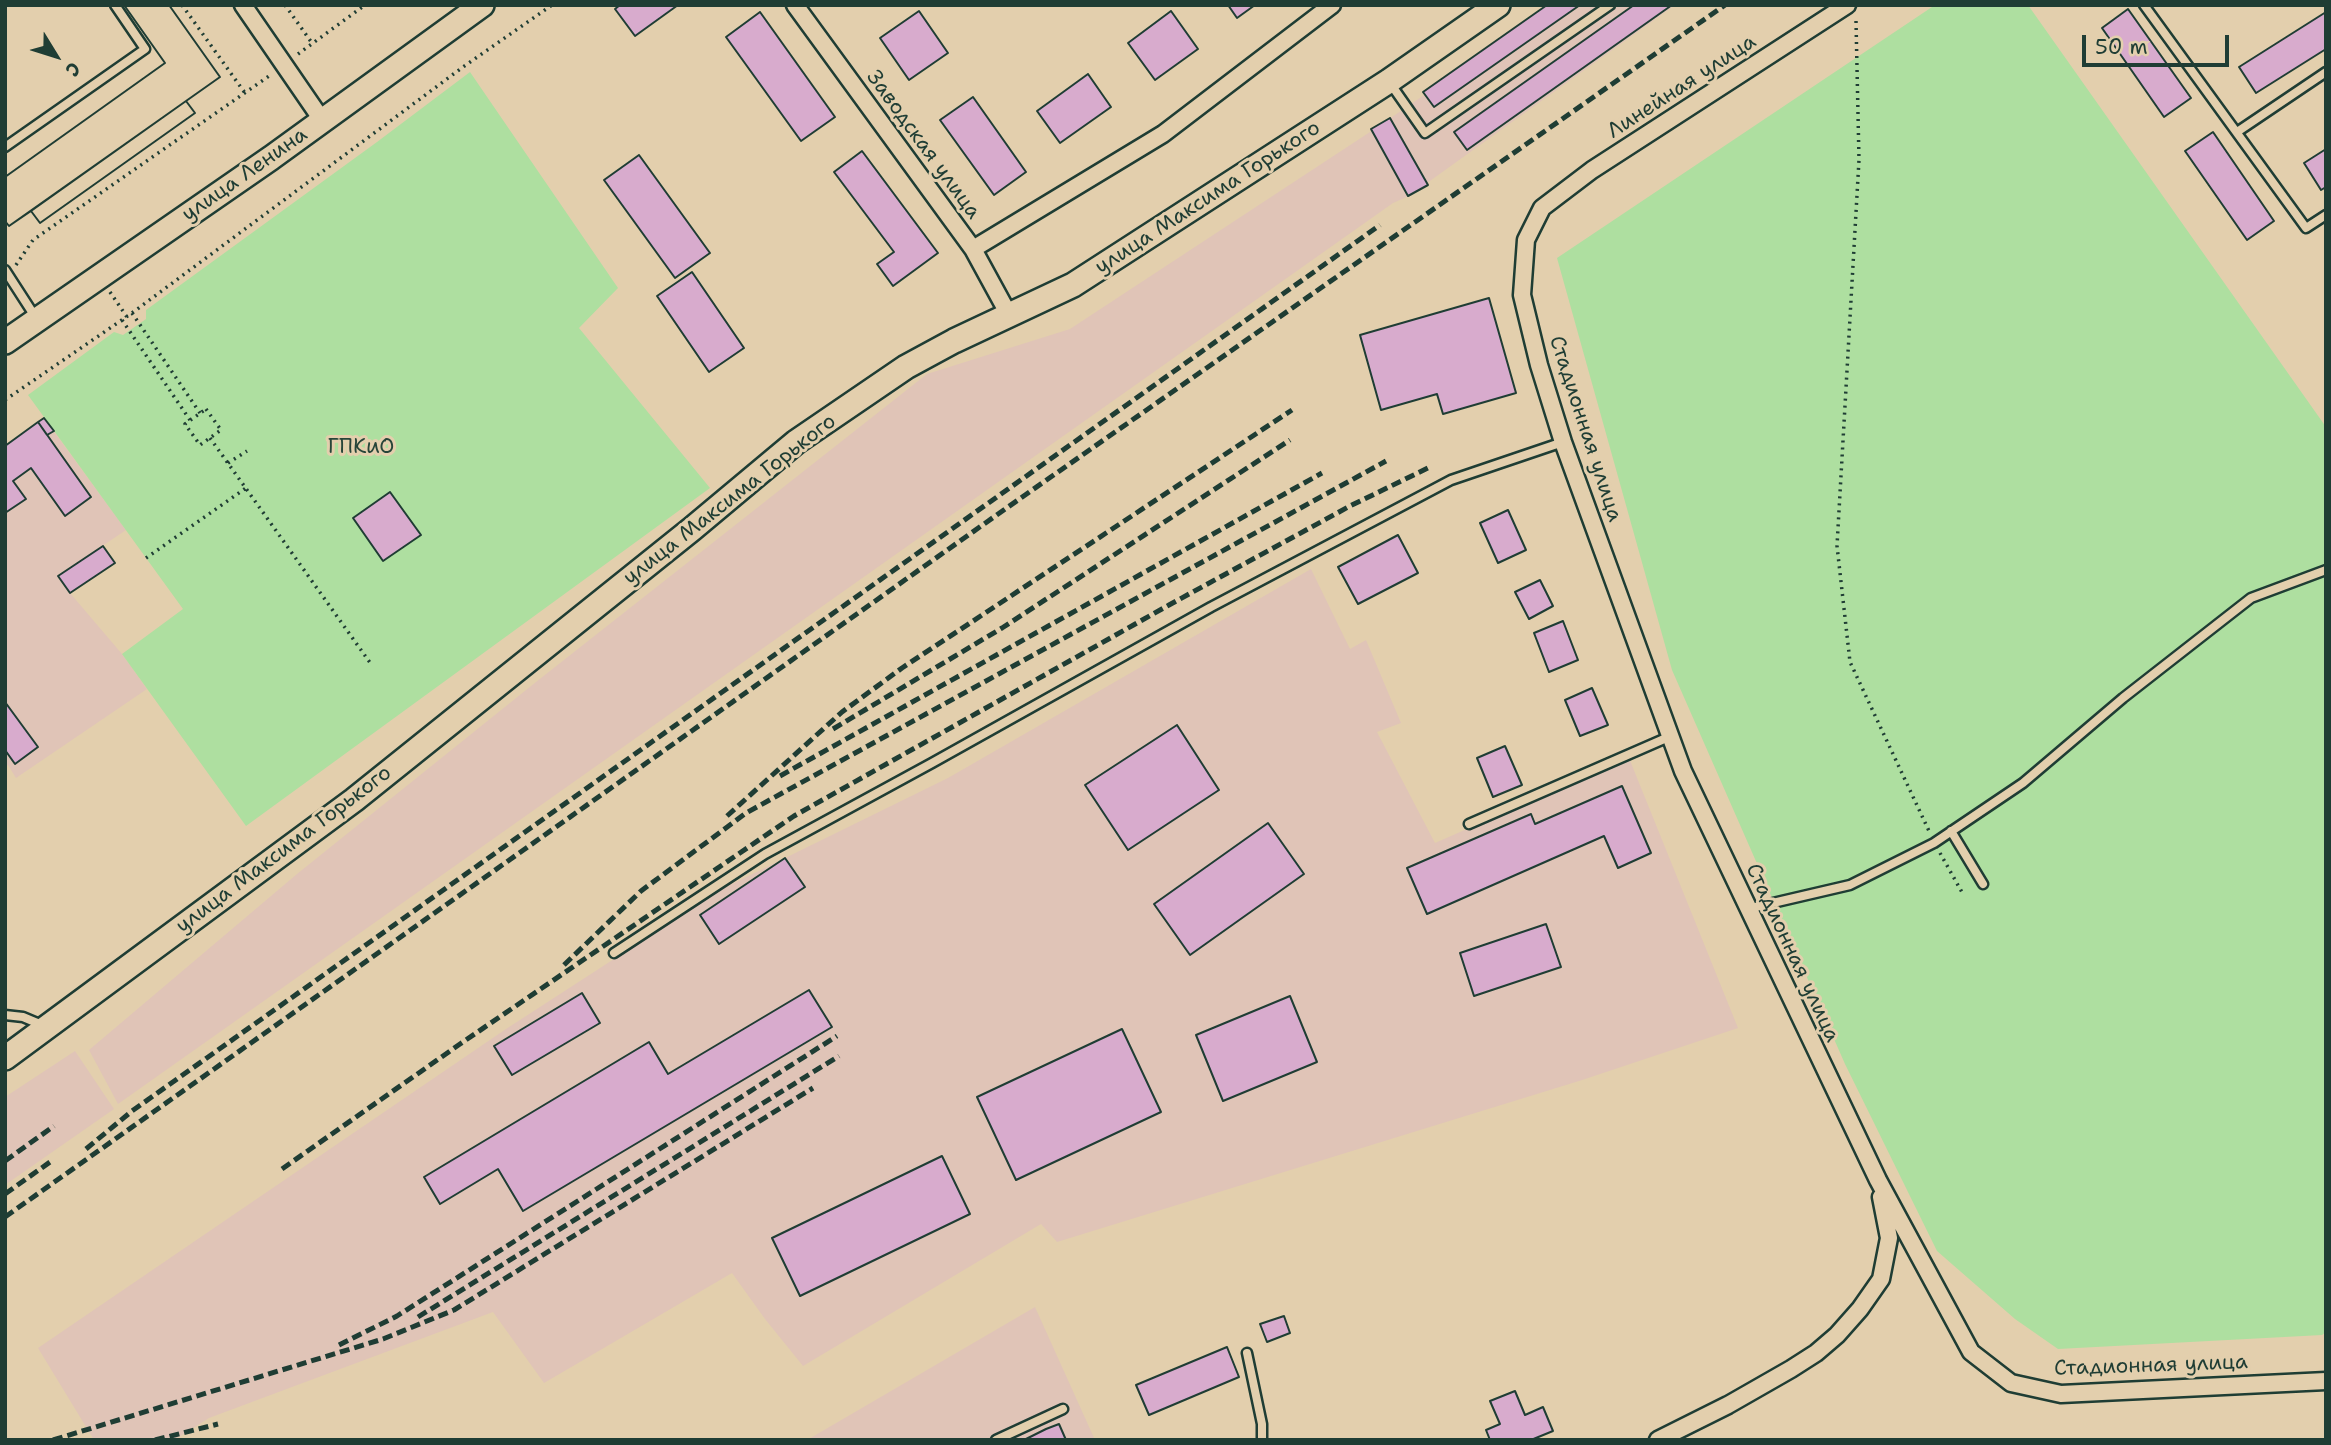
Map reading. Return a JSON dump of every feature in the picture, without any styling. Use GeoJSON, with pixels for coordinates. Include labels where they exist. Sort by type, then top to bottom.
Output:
{"type":"FeatureCollection","features":[{"type":"Feature","properties":{"kind":"street"},"geometry":{"type":"LineString","coordinates":[[243,5],[322,120]]}},
{"type":"Feature","properties":{"kind":"street","name":"улица Ленина"},"geometry":{"type":"LineString","coordinates":[[5,342],[482,5]]}},
{"type":"Feature","properties":{"kind":"street","name":"Заводская улица"},"geometry":{"type":"LineString","coordinates":[[795,5],[973,249],[1009,315]]}},
{"type":"Feature","properties":{"kind":"street"},"geometry":{"type":"LineString","coordinates":[[973,249],[1163,134],[1332,5]]}},
{"type":"Feature","properties":{"kind":"street","name":"улица Максима Горького"},"geometry":{"type":"LineString","coordinates":[[5,1058],[354,800],[692,529],[796,442],[906,367],[1073,285],[1389,81],[1498,5]]}},
{"type":"Feature","properties":{"kind":"street","name":"Линейная улица"},"geometry":{"type":"LineString","coordinates":[[1542,208],[1592,170],[1852,12]]}},
{"type":"Feature","properties":{"kind":"street","name":"Стадионная улица"},"geometry":{"type":"LineString","coordinates":[[1542,208],[1526,240],[1522,295],[1539,365],[1563,442],[1683,771],[1878,1180],[1971,1352],[2011,1383],[2061,1394],[2326,1381]]}},
{"type":"Feature","properties":{"kind":"street"},"geometry":{"type":"LineString","coordinates":[[1658,1440],[1728,1405],[1816,1353],[1837,1335],[1860,1309],[1881,1279],[1889,1238],[1878,1180]]}},
{"type":"Feature","properties":{"kind":"lane"},"geometry":{"type":"LineString","coordinates":[[5,147],[145,49],[115,5]]}},
{"type":"Feature","properties":{"kind":"lane"},"geometry":{"type":"LineString","coordinates":[[1389,81],[1424,134],[1609,5]]}},
{"type":"Feature","properties":{"kind":"lane"},"geometry":{"type":"LineString","coordinates":[[2144,5],[2306,228],[2326,215]]}},
{"type":"Feature","properties":{"kind":"lane"},"geometry":{"type":"LineString","coordinates":[[2237,132],[2326,72]]}},
{"type":"Feature","properties":{"kind":"lane"},"geometry":{"type":"LineString","coordinates":[[7,273],[37,320]]}},
{"type":"Feature","properties":{"kind":"lane"},"geometry":{"type":"LineString","coordinates":[[614,953],[765,854],[932,764],[1211,607],[1451,480],[1563,442]]}},
{"type":"Feature","properties":{"kind":"lane"},"geometry":{"type":"LineString","coordinates":[[1747,909],[1850,884],[1934,843],[2022,783],[2123,698],[2251,598],[2326,570]]}},
{"type":"Feature","properties":{"kind":"lane"},"geometry":{"type":"LineString","coordinates":[[1469,824],[1671,736]]}},
{"type":"Feature","properties":{"kind":"lane"},"geometry":{"type":"LineString","coordinates":[[1951,831],[1983,884]]}},
{"type":"Feature","properties":{"kind":"lane"},"geometry":{"type":"LineString","coordinates":[[5,1015],[23,1017],[48,1028]]}},
{"type":"Feature","properties":{"kind":"lane"},"geometry":{"type":"LineString","coordinates":[[1247,1353],[1262,1424],[1262,1440]]}},
{"type":"Feature","properties":{"kind":"lane"},"geometry":{"type":"LineString","coordinates":[[996,1440],[1063,1409]]}},
{"type":"Feature","properties":{"kind":"path"},"geometry":{"type":"LineString","coordinates":[[182,5],[246,93]]}},
{"type":"Feature","properties":{"kind":"path"},"geometry":{"type":"LineString","coordinates":[[285,5],[312,43]]}},
{"type":"Feature","properties":{"kind":"path"},"geometry":{"type":"LineString","coordinates":[[7,273],[33,240],[246,93],[366,5]]}},
{"type":"Feature","properties":{"kind":"path"},"geometry":{"type":"LineString","coordinates":[[5,401],[132,313],[463,67],[552,5]]}},
{"type":"Feature","properties":{"kind":"path"},"geometry":{"type":"LineString","coordinates":[[1852,12],[1859,160],[1837,546],[1850,662],[1934,843],[1963,894]]}},
{"type":"Feature","properties":{"kind":"path"},"geometry":{"type":"LineString","coordinates":[[132,313],[201,413]]}},
{"type":"Feature","properties":{"kind":"path"},"geometry":{"type":"LineString","coordinates":[[122,320],[190,420]]}},
{"type":"Feature","properties":{"kind":"path"},"geometry":{"type":"LineString","coordinates":[[133,336],[143,329]]}},
{"type":"Feature","properties":{"kind":"path"},"geometry":{"type":"LineString","coordinates":[[148,359],[158,352]]}},
{"type":"Feature","properties":{"kind":"path"},"geometry":{"type":"LineString","coordinates":[[162,379],[172,372]]}},
{"type":"Feature","properties":{"kind":"path"},"geometry":{"type":"LineString","coordinates":[[177,401],[187,394]]}},
{"type":"Feature","properties":{"kind":"path"},"geometry":{"type":"LineString","coordinates":[[206,409],[220,430],[200,444],[185,424],[201,413],[206,409]]}},
{"type":"Feature","properties":{"kind":"path"},"geometry":{"type":"LineString","coordinates":[[210,438],[371,664]]}},
{"type":"Feature","properties":{"kind":"path"},"geometry":{"type":"LineString","coordinates":[[228,463],[247,451]]}},
{"type":"Feature","properties":{"kind":"path"},"geometry":{"type":"LineString","coordinates":[[146,558],[246,488]]}},
{"type":"Feature","properties":{"kind":"shaded area"},"geometry":{"type":"Polygon","coordinates":[[[1556,5],[1675,5],[1409,196],[1393,203],[118,1104],[89,1050],[297,874],[927,374],[1070,329],[1370,132],[1556,5]]]}},
{"type":"Feature","properties":{"kind":"shaded area"},"geometry":{"type":"Polygon","coordinates":[[[44,418],[126,530],[58,576],[147,689],[16,778],[8,765],[5,766],[5,446],[44,418]]]}},
{"type":"Feature","properties":{"kind":"shaded area"},"geometry":{"type":"Polygon","coordinates":[[[1311,569],[1350,649],[1366,640],[1401,723],[1377,732],[1435,843],[1629,758],[1738,1028],[1579,1081],[1057,1242],[1041,1224],[803,1366],[732,1273],[544,1383],[493,1312],[209,1418],[174,1440],[94,1440],[38,1348],[506,1029],[722,889],[948,778],[1311,569]]]}},
{"type":"Feature","properties":{"kind":"shaded area"},"geometry":{"type":"Polygon","coordinates":[[[75,1051],[114,1109],[5,1185],[5,1097],[75,1051]]]}},
{"type":"Feature","properties":{"kind":"shaded area"},"geometry":{"type":"Polygon","coordinates":[[[1035,1307],[1095,1440],[807,1440],[1035,1307]]]}},
{"type":"Feature","properties":{"kind":"green space"},"geometry":{"type":"Polygon","coordinates":[[[1935,5],[2028,5],[2326,427],[2326,1332],[2322,1335],[2058,1349],[2015,1319],[1937,1251],[1845,1064],[1672,670],[1557,258],[1935,5]]]}},
{"type":"Feature","properties":{"kind":"green space","name":"ГПКиО"},"geometry":{"type":"Polygon","coordinates":[[[470,72],[618,288],[579,328],[710,488],[246,826],[122,654],[183,609],[28,395],[114,332],[123,335],[146,319],[146,310],[470,72]]]}},
{"type":"Feature","properties":{"kind":"building"},"geometry":{"type":"Polygon","coordinates":[[[124,5],[169,5],[220,77],[9,226],[5,221],[5,177],[165,63],[124,5]]]}},
{"type":"Feature","properties":{"kind":"building"},"geometry":{"type":"Polygon","coordinates":[[[124,5],[169,5],[220,77],[186,101],[195,113],[40,223],[31,211],[9,226],[5,221],[5,177],[165,63],[124,5]]]}},
{"type":"Feature","properties":{"kind":"building"},"geometry":{"type":"Polygon","coordinates":[[[620,5],[678,5],[635,36],[615,9],[620,5]]]}},
{"type":"Feature","properties":{"kind":"building"},"geometry":{"type":"Polygon","coordinates":[[[1228,5],[1255,5],[1237,18],[1228,5]]]}},
{"type":"Feature","properties":{"kind":"building"},"geometry":{"type":"Polygon","coordinates":[[[1547,5],[1580,5],[1434,107],[1423,92],[1547,5]]]}},
{"type":"Feature","properties":{"kind":"building"},"geometry":{"type":"Polygon","coordinates":[[[1634,5],[1672,5],[1467,150],[1454,132],[1634,5]]]}},
{"type":"Feature","properties":{"kind":"building"},"geometry":{"type":"Polygon","coordinates":[[[2128,9],[2191,98],[2164,117],[2102,28],[2128,9]]]}},
{"type":"Feature","properties":{"kind":"building"},"geometry":{"type":"Polygon","coordinates":[[[919,11],[948,53],[909,80],[880,38],[919,11]]]}},
{"type":"Feature","properties":{"kind":"building"},"geometry":{"type":"Polygon","coordinates":[[[1171,11],[1198,49],[1155,80],[1128,43],[1171,11]]]}},
{"type":"Feature","properties":{"kind":"building"},"geometry":{"type":"Polygon","coordinates":[[[760,12],[835,117],[801,141],[726,37],[760,12]]]}},
{"type":"Feature","properties":{"kind":"building"},"geometry":{"type":"Polygon","coordinates":[[[2326,12],[2326,49],[2256,93],[2239,67],[2326,12]]]}},
{"type":"Feature","properties":{"kind":"building"},"geometry":{"type":"Polygon","coordinates":[[[1088,74],[1111,107],[1060,143],[1037,111],[1088,74]]]}},
{"type":"Feature","properties":{"kind":"building"},"geometry":{"type":"Polygon","coordinates":[[[973,97],[1026,172],[994,195],[940,120],[973,97]]]}},
{"type":"Feature","properties":{"kind":"building"},"geometry":{"type":"Polygon","coordinates":[[[186,101],[195,113],[40,223],[31,211],[186,101]]]}},
{"type":"Feature","properties":{"kind":"building"},"geometry":{"type":"Polygon","coordinates":[[[1390,118],[1428,185],[1408,196],[1371,129],[1390,118]]]}},
{"type":"Feature","properties":{"kind":"building"},"geometry":{"type":"Polygon","coordinates":[[[2213,132],[2274,221],[2247,240],[2185,151],[2213,132]]]}},
{"type":"Feature","properties":{"kind":"building"},"geometry":{"type":"Polygon","coordinates":[[[2326,149],[2326,187],[2321,190],[2304,163],[2326,149]]]}},
{"type":"Feature","properties":{"kind":"building"},"geometry":{"type":"Polygon","coordinates":[[[862,151],[938,253],[893,286],[877,264],[894,252],[834,172],[862,151]]]}},
{"type":"Feature","properties":{"kind":"building"},"geometry":{"type":"Polygon","coordinates":[[[639,155],[710,253],[675,278],[604,180],[639,155]]]}},
{"type":"Feature","properties":{"kind":"building"},"geometry":{"type":"Polygon","coordinates":[[[692,272],[744,348],[709,372],[657,296],[692,272]]]}},
{"type":"Feature","properties":{"kind":"building"},"geometry":{"type":"Polygon","coordinates":[[[1489,298],[1516,393],[1443,414],[1437,394],[1381,410],[1360,335],[1489,298]]]}},
{"type":"Feature","properties":{"kind":"building"},"geometry":{"type":"Polygon","coordinates":[[[44,418],[54,431],[47,435],[38,422],[44,418]]]}},
{"type":"Feature","properties":{"kind":"building"},"geometry":{"type":"Polygon","coordinates":[[[38,422],[91,497],[65,516],[31,468],[13,481],[26,499],[5,513],[5,446],[38,422]]]}},
{"type":"Feature","properties":{"kind":"building"},"geometry":{"type":"Polygon","coordinates":[[[390,492],[421,535],[383,561],[353,518],[390,492]]]}},
{"type":"Feature","properties":{"kind":"building"},"geometry":{"type":"Polygon","coordinates":[[[1508,510],[1526,550],[1498,563],[1480,523],[1508,510]]]}},
{"type":"Feature","properties":{"kind":"building"},"geometry":{"type":"Polygon","coordinates":[[[1398,535],[1418,573],[1358,604],[1338,567],[1398,535]]]}},
{"type":"Feature","properties":{"kind":"building"},"geometry":{"type":"Polygon","coordinates":[[[103,546],[115,563],[70,593],[58,576],[103,546]]]}},
{"type":"Feature","properties":{"kind":"building"},"geometry":{"type":"Polygon","coordinates":[[[1540,580],[1553,606],[1529,619],[1515,592],[1540,580]]]}},
{"type":"Feature","properties":{"kind":"building"},"geometry":{"type":"Polygon","coordinates":[[[1563,621],[1578,660],[1549,672],[1534,633],[1563,621]]]}},
{"type":"Feature","properties":{"kind":"building"},"geometry":{"type":"Polygon","coordinates":[[[1592,688],[1608,725],[1580,736],[1565,700],[1592,688]]]}},
{"type":"Feature","properties":{"kind":"building"},"geometry":{"type":"Polygon","coordinates":[[[5,702],[38,747],[15,764],[5,750],[5,702]]]}},
{"type":"Feature","properties":{"kind":"building"},"geometry":{"type":"Polygon","coordinates":[[[1177,725],[1219,790],[1128,850],[1085,785],[1177,725]]]}},
{"type":"Feature","properties":{"kind":"building"},"geometry":{"type":"Polygon","coordinates":[[[1505,746],[1522,785],[1493,797],[1477,758],[1505,746]]]}},
{"type":"Feature","properties":{"kind":"building"},"geometry":{"type":"Polygon","coordinates":[[[1622,786],[1651,853],[1618,868],[1604,836],[1427,914],[1407,868],[1531,814],[1535,824],[1622,786]]]}},
{"type":"Feature","properties":{"kind":"building"},"geometry":{"type":"Polygon","coordinates":[[[1268,823],[1304,874],[1190,955],[1154,904],[1268,823]]]}},
{"type":"Feature","properties":{"kind":"building"},"geometry":{"type":"Polygon","coordinates":[[[785,858],[805,887],[719,944],[700,915],[785,858]]]}},
{"type":"Feature","properties":{"kind":"building"},"geometry":{"type":"Polygon","coordinates":[[[1546,924],[1561,967],[1474,996],[1460,953],[1546,924]]]}},
{"type":"Feature","properties":{"kind":"building"},"geometry":{"type":"Polygon","coordinates":[[[809,990],[832,1027],[523,1211],[498,1169],[440,1204],[424,1177],[649,1042],[668,1074],[809,990]]]}},
{"type":"Feature","properties":{"kind":"building"},"geometry":{"type":"Polygon","coordinates":[[[582,993],[600,1023],[512,1075],[494,1046],[582,993]]]}},
{"type":"Feature","properties":{"kind":"building"},"geometry":{"type":"Polygon","coordinates":[[[1290,996],[1317,1062],[1223,1101],[1196,1035],[1290,996]]]}},
{"type":"Feature","properties":{"kind":"building"},"geometry":{"type":"Polygon","coordinates":[[[1122,1029],[1161,1112],[1016,1180],[977,1097],[1122,1029]]]}},
{"type":"Feature","properties":{"kind":"building"},"geometry":{"type":"Polygon","coordinates":[[[942,1156],[970,1214],[800,1296],[772,1238],[942,1156]]]}},
{"type":"Feature","properties":{"kind":"building"},"geometry":{"type":"Polygon","coordinates":[[[1284,1316],[1290,1333],[1267,1342],[1260,1324],[1284,1316]]]}},
{"type":"Feature","properties":{"kind":"building"},"geometry":{"type":"Polygon","coordinates":[[[1227,1347],[1239,1377],[1149,1415],[1136,1385],[1227,1347]]]}},
{"type":"Feature","properties":{"kind":"building"},"geometry":{"type":"Polygon","coordinates":[[[1515,1391],[1525,1415],[1543,1407],[1553,1431],[1531,1440],[1490,1440],[1486,1430],[1500,1424],[1490,1401],[1515,1391]]]}},
{"type":"Feature","properties":{"kind":"building"},"geometry":{"type":"Polygon","coordinates":[[[1059,1424],[1066,1440],[1024,1440],[1046,1429],[1059,1424]]]}},
{"type":"Feature","properties":{"kind":"railway"},"geometry":{"type":"LineString","coordinates":[[5,1217],[1008,507],[1725,5]]}},
{"type":"Feature","properties":{"kind":"railway"},"geometry":{"type":"LineString","coordinates":[[86,1149],[132,1111],[1380,225]]}},
{"type":"Feature","properties":{"kind":"railway"},"geometry":{"type":"LineString","coordinates":[[727,816],[842,712],[902,668],[1292,410]]}},
{"type":"Feature","properties":{"kind":"railway"},"geometry":{"type":"LineString","coordinates":[[833,729],[1002,628],[1290,440]]}},
{"type":"Feature","properties":{"kind":"railway"},"geometry":{"type":"LineString","coordinates":[[564,965],[641,891],[746,813],[1386,461]]}},
{"type":"Feature","properties":{"kind":"railway"},"geometry":{"type":"LineString","coordinates":[[282,1169],[794,816],[1169,605],[1350,506],[1430,467]]}},
{"type":"Feature","properties":{"kind":"railway"},"geometry":{"type":"LineString","coordinates":[[780,776],[1322,473]]}},
{"type":"Feature","properties":{"kind":"railway"},"geometry":{"type":"LineString","coordinates":[[339,1345],[397,1316],[837,1036]]}},
{"type":"Feature","properties":{"kind":"railway"},"geometry":{"type":"LineString","coordinates":[[418,1317],[839,1056]]}},
{"type":"Feature","properties":{"kind":"railway"},"geometry":{"type":"LineString","coordinates":[[53,1440],[383,1339],[454,1310],[813,1088]]}},
{"type":"Feature","properties":{"kind":"railway"},"geometry":{"type":"LineString","coordinates":[[5,1161],[54,1126]]}},
{"type":"Feature","properties":{"kind":"railway"},"geometry":{"type":"LineString","coordinates":[[5,1194],[50,1162]]}},
{"type":"Feature","properties":{"kind":"railway"},"geometry":{"type":"LineString","coordinates":[[155,1440],[218,1424]]}}]}
